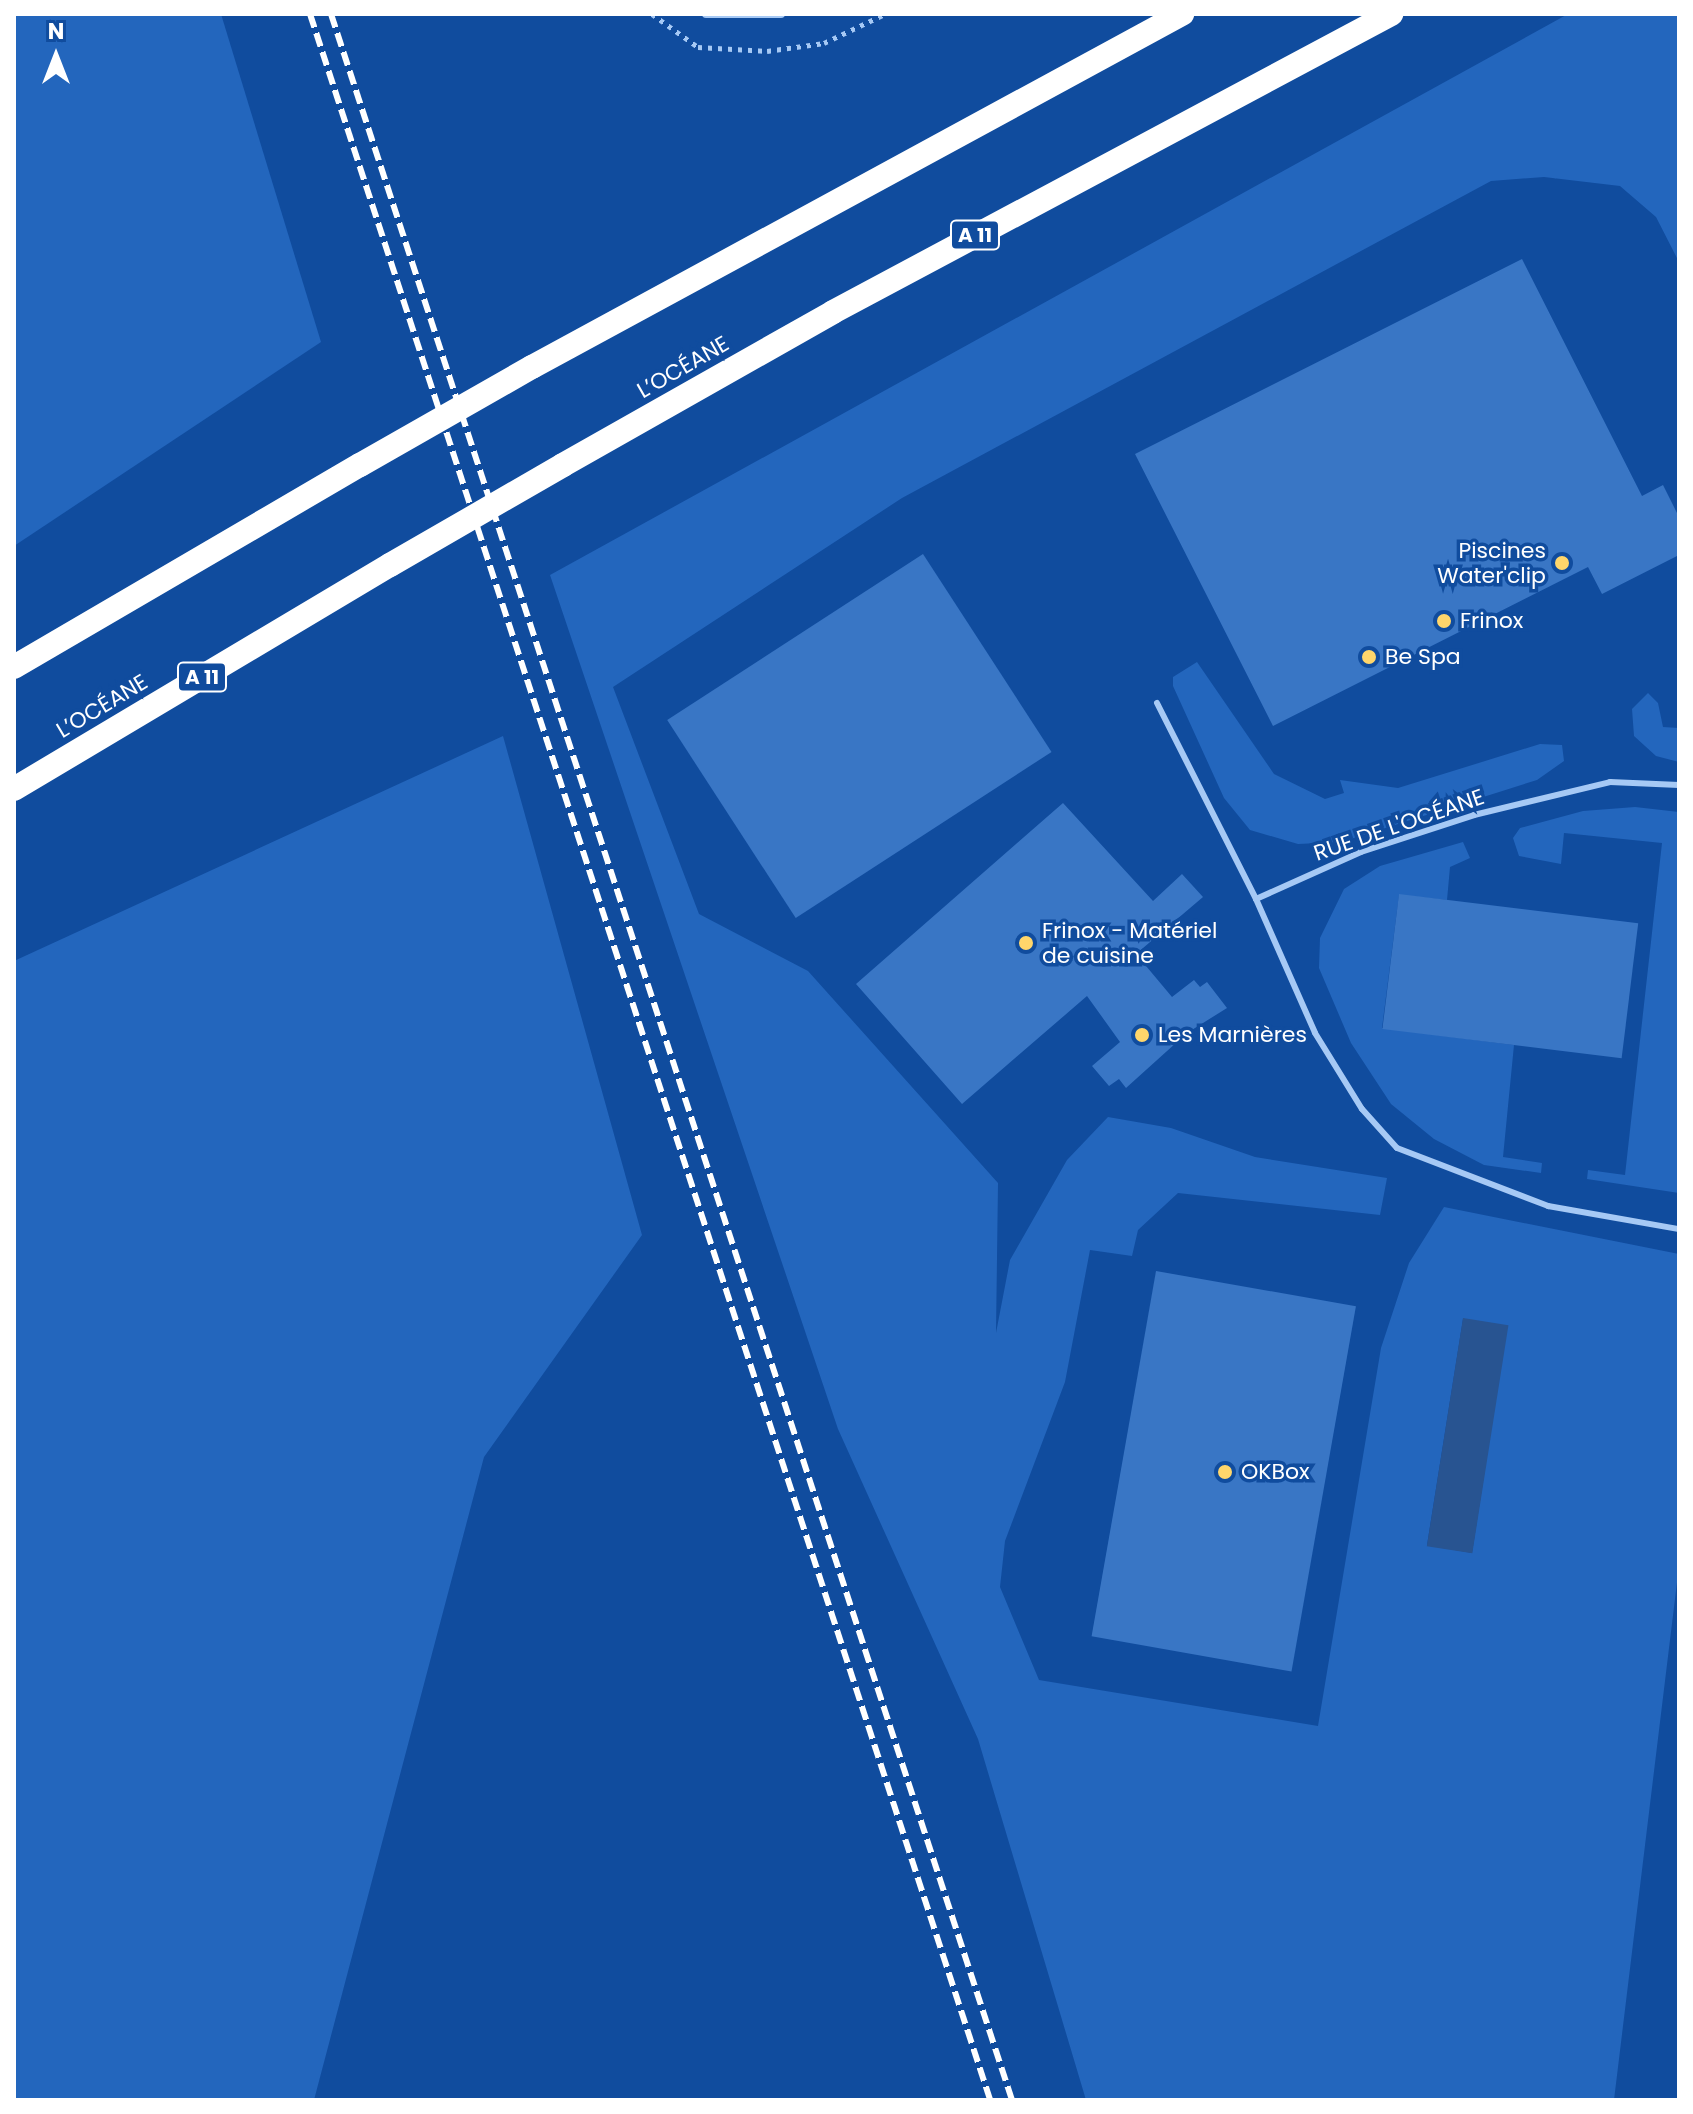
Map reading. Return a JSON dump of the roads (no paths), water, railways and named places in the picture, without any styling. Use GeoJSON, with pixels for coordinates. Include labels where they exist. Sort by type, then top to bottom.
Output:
{"type":"FeatureCollection","features":[{"type":"Feature","properties":{"kind":"highway"},"geometry":{"type":"LineString","coordinates":[[14,667],[532,367],[1182,14]]}},
{"type":"Feature","properties":{"kind":"highway","name":"L’OCÉANE"},"geometry":{"type":"LineString","coordinates":[[14,789],[390,565],[847,304],[1391,14]]}},
{"type":"Feature","properties":{"kind":"street"},"geometry":{"type":"LineString","coordinates":[[706,14],[781,14]]}},
{"type":"Feature","properties":{"kind":"lane"},"geometry":{"type":"LineString","coordinates":[[1157,703],[1256,899],[1315,1033],[1362,1109],[1397,1148],[1548,1206],[1679,1229]]}},
{"type":"Feature","properties":{"kind":"lane","name":"RUE DE L'OCÉANE"},"geometry":{"type":"LineString","coordinates":[[1256,899],[1361,852],[1474,815],[1610,782],[1679,785]]}},
{"type":"Feature","properties":{"kind":"railway"},"geometry":{"type":"LineString","coordinates":[[310,14],[990,2100]]}},
{"type":"Feature","properties":{"kind":"railway"},"geometry":{"type":"LineString","coordinates":[[331,14],[1012,2100]]}},
{"type":"Feature","properties":{"kind":"place","name":"Piscines Water'clip"},"geometry":{"type":"Point","coordinates":[1562,563]}},
{"type":"Feature","properties":{"kind":"place","name":"Frinox"},"geometry":{"type":"Point","coordinates":[1444,621]}},
{"type":"Feature","properties":{"kind":"place","name":"Be Spa"},"geometry":{"type":"Point","coordinates":[1369,657]}},
{"type":"Feature","properties":{"kind":"place","name":"Frinox - Matériel de cuisine"},"geometry":{"type":"Point","coordinates":[1026,943]}},
{"type":"Feature","properties":{"kind":"place","name":"Les Marnières"},"geometry":{"type":"Point","coordinates":[1142,1035]}},
{"type":"Feature","properties":{"kind":"place","name":"OKBox"},"geometry":{"type":"Point","coordinates":[1225,1472]}}]}
